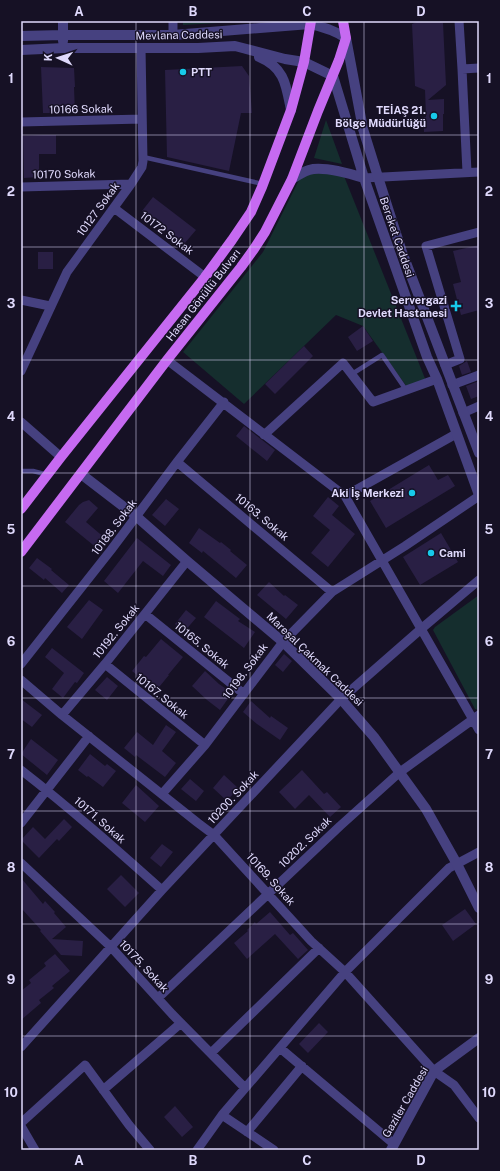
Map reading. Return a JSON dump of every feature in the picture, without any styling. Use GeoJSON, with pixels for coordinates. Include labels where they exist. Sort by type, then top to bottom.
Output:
{"type":"FeatureCollection","features":[{"type":"Feature","properties":{"kind":"main road","name":"Hasan Gönüllü Bulvarı"},"geometry":{"type":"LineString","coordinates":[[21,552],[167,360],[254,249],[265,232],[292,178],[339,60],[346,38],[344,21]]}},
{"type":"Feature","properties":{"kind":"main road","name":"Hasan Gönüllü Bulvarı"},"geometry":{"type":"LineString","coordinates":[[21,509],[205,277],[251,212],[291,110],[304,62],[310,22]]}},
{"type":"Feature","properties":{"kind":"street"},"geometry":{"type":"LineString","coordinates":[[63,21],[64,48]]}},
{"type":"Feature","properties":{"kind":"street"},"geometry":{"type":"LineString","coordinates":[[173,21],[173,35]]}},
{"type":"Feature","properties":{"kind":"street"},"geometry":{"type":"LineString","coordinates":[[459,21],[466,172]]}},
{"type":"Feature","properties":{"kind":"street","name":"Mevlana Caddesi"},"geometry":{"type":"LineString","coordinates":[[21,36],[173,35],[310,22],[337,32],[346,38]]}},
{"type":"Feature","properties":{"kind":"street","name":"Bereket Caddesi"},"geometry":{"type":"LineString","coordinates":[[346,38],[363,129],[402,252],[479,453]]}},
{"type":"Feature","properties":{"kind":"street"},"geometry":{"type":"LineString","coordinates":[[235,46],[268,61],[278,69],[286,85],[291,110]]}},
{"type":"Feature","properties":{"kind":"street","name":"Mevlana Caddesi"},"geometry":{"type":"LineString","coordinates":[[21,50],[64,48],[198,48],[235,46],[285,59],[304,62],[333,76]]}},
{"type":"Feature","properties":{"kind":"street","name":"10127 Sokak"},"geometry":{"type":"LineString","coordinates":[[21,372],[50,306],[67,272],[142,167],[141,48]]}},
{"type":"Feature","properties":{"kind":"street"},"geometry":{"type":"LineString","coordinates":[[462,69],[479,68]]}},
{"type":"Feature","properties":{"kind":"street","name":"Bereket Caddesi"},"geometry":{"type":"LineString","coordinates":[[333,76],[364,178],[427,357],[437,379],[479,495]]}},
{"type":"Feature","properties":{"kind":"street","name":"10166 Sokak"},"geometry":{"type":"LineString","coordinates":[[21,122],[142,119]]}},
{"type":"Feature","properties":{"kind":"street"},"geometry":{"type":"LineString","coordinates":[[292,178],[311,169],[349,173],[364,178],[479,172]]}},
{"type":"Feature","properties":{"kind":"street","name":"10170 Sokak"},"geometry":{"type":"LineString","coordinates":[[21,187],[131,184]]}},
{"type":"Feature","properties":{"kind":"street","name":"10172 Sokak"},"geometry":{"type":"LineString","coordinates":[[114,208],[205,277]]}},
{"type":"Feature","properties":{"kind":"street"},"geometry":{"type":"LineString","coordinates":[[445,365],[460,359],[426,246],[479,232]]}},
{"type":"Feature","properties":{"kind":"street"},"geometry":{"type":"LineString","coordinates":[[21,300],[50,306]]}},
{"type":"Feature","properties":{"kind":"street"},"geometry":{"type":"LineString","coordinates":[[167,360],[224,402],[264,435],[345,496],[421,629],[476,717],[479,730]]}},
{"type":"Feature","properties":{"kind":"street"},"geometry":{"type":"LineString","coordinates":[[264,435],[343,363],[373,402],[437,379]]}},
{"type":"Feature","properties":{"kind":"street"},"geometry":{"type":"LineString","coordinates":[[452,385],[479,375]]}},
{"type":"Feature","properties":{"kind":"street","name":"10188. Sokak"},"geometry":{"type":"LineString","coordinates":[[21,664],[137,517],[177,462],[224,402]]}},
{"type":"Feature","properties":{"kind":"street"},"geometry":{"type":"LineString","coordinates":[[463,413],[479,406]]}},
{"type":"Feature","properties":{"kind":"street"},"geometry":{"type":"LineString","coordinates":[[21,422],[61,457]]}},
{"type":"Feature","properties":{"kind":"street"},"geometry":{"type":"LineString","coordinates":[[345,496],[456,434]]}},
{"type":"Feature","properties":{"kind":"street","name":"10163. Sokak"},"geometry":{"type":"LineString","coordinates":[[177,462],[332,592]]}},
{"type":"Feature","properties":{"kind":"street","name":"Mareşal Çakmak Caddesi"},"geometry":{"type":"LineString","coordinates":[[81,474],[137,517],[186,561],[283,642],[341,699],[374,737],[426,809],[457,864],[479,908]]}},
{"type":"Feature","properties":{"kind":"street","name":"10198. Sokak"},"geometry":{"type":"LineString","coordinates":[[162,794],[205,745],[283,642],[332,592],[405,546],[479,495]]}},
{"type":"Feature","properties":{"kind":"street","name":"10192. Sokak"},"geometry":{"type":"LineString","coordinates":[[62,715],[105,664],[186,561]]}},
{"type":"Feature","properties":{"kind":"street","name":"10200. Sokak"},"geometry":{"type":"LineString","coordinates":[[21,1047],[162,890],[341,699],[479,580]]}},
{"type":"Feature","properties":{"kind":"street","name":"10165. Sokak"},"geometry":{"type":"LineString","coordinates":[[145,614],[244,694]]}},
{"type":"Feature","properties":{"kind":"street","name":"10167. Sokak"},"geometry":{"type":"LineString","coordinates":[[105,664],[205,745]]}},
{"type":"Feature","properties":{"kind":"street","name":"10169. Sokak"},"geometry":{"type":"LineString","coordinates":[[21,680],[62,715],[214,834],[318,948],[345,972],[434,1071],[454,1085],[479,1118]]}},
{"type":"Feature","properties":{"kind":"street","name":"10202. Sokak"},"geometry":{"type":"LineString","coordinates":[[158,998],[340,826],[400,772],[476,717]]}},
{"type":"Feature","properties":{"kind":"street"},"geometry":{"type":"LineString","coordinates":[[21,823],[90,736]]}},
{"type":"Feature","properties":{"kind":"street","name":"10171. Sokak"},"geometry":{"type":"LineString","coordinates":[[21,770],[47,790],[162,890]]}},
{"type":"Feature","properties":{"kind":"street"},"geometry":{"type":"LineString","coordinates":[[197,1150],[222,1115],[345,972],[449,868],[479,852]]}},
{"type":"Feature","properties":{"kind":"street","name":"10175. Sokak"},"geometry":{"type":"LineString","coordinates":[[21,863],[111,947],[181,1023],[245,1088]]}},
{"type":"Feature","properties":{"kind":"street"},"geometry":{"type":"LineString","coordinates":[[211,1053],[318,948]]}},
{"type":"Feature","properties":{"kind":"street"},"geometry":{"type":"LineString","coordinates":[[103,1090],[181,1023]]}},
{"type":"Feature","properties":{"kind":"street","name":"Gaziler Caddesi"},"geometry":{"type":"LineString","coordinates":[[393,1147],[434,1071],[479,1038]]}},
{"type":"Feature","properties":{"kind":"street"},"geometry":{"type":"LineString","coordinates":[[280,1048],[393,1147]]}},
{"type":"Feature","properties":{"kind":"street"},"geometry":{"type":"LineString","coordinates":[[35,1150],[21,1124],[85,1065],[150,1150]]}},
{"type":"Feature","properties":{"kind":"street"},"geometry":{"type":"LineString","coordinates":[[247,1132],[302,1066]]}},
{"type":"Feature","properties":{"kind":"street"},"geometry":{"type":"LineString","coordinates":[[222,1115],[274,1150]]}},
{"type":"Feature","properties":{"kind":"lane"},"geometry":{"type":"LineString","coordinates":[[143,157],[263,184]]}},
{"type":"Feature","properties":{"kind":"lane"},"geometry":{"type":"LineString","coordinates":[[352,374],[382,355],[406,390]]}},
{"type":"Feature","properties":{"kind":"lane"},"geometry":{"type":"LineString","coordinates":[[21,471],[33,471],[48,475]]}},
{"type":"Feature","properties":{"kind":"green space"},"geometry":{"type":"Polygon","coordinates":[[[183,21],[253,21],[183,25],[183,21]]]}},
{"type":"Feature","properties":{"kind":"green space"},"geometry":{"type":"Polygon","coordinates":[[[326,120],[342,164],[314,158],[326,120]]]}},
{"type":"Feature","properties":{"kind":"green space"},"geometry":{"type":"Polygon","coordinates":[[[304,170],[344,176],[426,381],[407,387],[363,326],[336,315],[244,404],[183,352],[263,252],[304,170]]]}},
{"type":"Feature","properties":{"kind":"green space"},"geometry":{"type":"Polygon","coordinates":[[[479,595],[479,710],[475,709],[433,630],[479,595]]]}},
{"type":"Feature","properties":{"kind":"building","name":"TEİAŞ 21. Bölge Müdürlüğü"},"geometry":{"type":"Polygon","coordinates":[[[419,21],[437,21],[443,23],[446,85],[428,100],[444,99],[443,131],[424,132],[424,117],[426,117],[425,90],[415,86],[412,24],[419,21]]]}},
{"type":"Feature","properties":{"kind":"building"},"geometry":{"type":"Polygon","coordinates":[[[242,66],[249,76],[252,113],[241,113],[229,171],[167,157],[165,70],[242,66]]]}},
{"type":"Feature","properties":{"kind":"building"},"geometry":{"type":"Polygon","coordinates":[[[41,67],[74,68],[75,113],[43,113],[41,67]]]}},
{"type":"Feature","properties":{"kind":"building"},"geometry":{"type":"Polygon","coordinates":[[[56,135],[56,154],[39,154],[39,177],[24,178],[23,136],[56,135]]]}},
{"type":"Feature","properties":{"kind":"building"},"geometry":{"type":"Polygon","coordinates":[[[153,197],[196,230],[184,244],[142,211],[153,197]]]}},
{"type":"Feature","properties":{"kind":"building"},"geometry":{"type":"Polygon","coordinates":[[[479,245],[479,310],[461,315],[453,284],[461,282],[453,251],[479,245]]]}},
{"type":"Feature","properties":{"kind":"building"},"geometry":{"type":"Polygon","coordinates":[[[38,252],[53,252],[53,269],[38,269],[38,252]]]}},
{"type":"Feature","properties":{"kind":"building"},"geometry":{"type":"Polygon","coordinates":[[[363,326],[373,341],[357,351],[348,337],[363,326]]]}},
{"type":"Feature","properties":{"kind":"building"},"geometry":{"type":"Polygon","coordinates":[[[304,346],[313,356],[275,394],[265,384],[304,346]]]}},
{"type":"Feature","properties":{"kind":"building"},"geometry":{"type":"Polygon","coordinates":[[[467,361],[471,372],[462,375],[459,366],[467,361]]]}},
{"type":"Feature","properties":{"kind":"building"},"geometry":{"type":"Polygon","coordinates":[[[479,381],[479,396],[471,399],[466,386],[479,381]]]}},
{"type":"Feature","properties":{"kind":"building"},"geometry":{"type":"Polygon","coordinates":[[[244,426],[275,450],[267,461],[236,436],[244,426]]]}},
{"type":"Feature","properties":{"kind":"building","name":"Aki İş Merkezi"},"geometry":{"type":"Polygon","coordinates":[[[429,465],[438,480],[448,475],[455,486],[386,528],[370,501],[429,465]]]}},
{"type":"Feature","properties":{"kind":"building"},"geometry":{"type":"Polygon","coordinates":[[[328,497],[339,506],[332,515],[355,534],[328,567],[311,553],[330,530],[313,516],[328,497]]]}},
{"type":"Feature","properties":{"kind":"building"},"geometry":{"type":"Polygon","coordinates":[[[166,499],[179,509],[165,526],[152,515],[166,499]]]}},
{"type":"Feature","properties":{"kind":"building"},"geometry":{"type":"Polygon","coordinates":[[[89,500],[98,508],[86,522],[106,539],[98,549],[65,522],[79,505],[89,500]]]}},
{"type":"Feature","properties":{"kind":"building"},"geometry":{"type":"Polygon","coordinates":[[[199,528],[220,543],[221,542],[247,565],[236,578],[203,551],[202,553],[189,543],[199,528]]]}},
{"type":"Feature","properties":{"kind":"building","name":"Cami"},"geometry":{"type":"Polygon","coordinates":[[[441,533],[458,562],[420,585],[403,557],[441,533]]]}},
{"type":"Feature","properties":{"kind":"building"},"geometry":{"type":"Polygon","coordinates":[[[137,538],[171,565],[163,576],[143,561],[118,593],[104,581],[137,538]]]}},
{"type":"Feature","properties":{"kind":"building"},"geometry":{"type":"Polygon","coordinates":[[[37,558],[52,569],[51,570],[69,585],[62,593],[45,578],[44,580],[29,568],[37,558]]]}},
{"type":"Feature","properties":{"kind":"building"},"geometry":{"type":"Polygon","coordinates":[[[269,582],[284,596],[285,595],[298,605],[286,619],[257,595],[269,582]]]}},
{"type":"Feature","properties":{"kind":"building"},"geometry":{"type":"Polygon","coordinates":[[[89,600],[103,610],[82,639],[67,627],[89,600]]]}},
{"type":"Feature","properties":{"kind":"building"},"geometry":{"type":"Polygon","coordinates":[[[216,601],[240,619],[238,621],[255,632],[244,648],[204,617],[216,601]]]}},
{"type":"Feature","properties":{"kind":"building"},"geometry":{"type":"Polygon","coordinates":[[[186,610],[196,618],[184,632],[175,624],[186,610]]]}},
{"type":"Feature","properties":{"kind":"building"},"geometry":{"type":"Polygon","coordinates":[[[161,639],[183,657],[155,692],[146,684],[147,683],[132,671],[161,639]]]}},
{"type":"Feature","properties":{"kind":"building"},"geometry":{"type":"Polygon","coordinates":[[[52,648],[84,673],[63,698],[52,689],[64,673],[45,657],[52,648]]]}},
{"type":"Feature","properties":{"kind":"building"},"geometry":{"type":"Polygon","coordinates":[[[284,654],[292,661],[283,672],[275,665],[284,654]]]}},
{"type":"Feature","properties":{"kind":"building"},"geometry":{"type":"Polygon","coordinates":[[[205,671],[219,684],[232,693],[220,710],[192,686],[205,671]]]}},
{"type":"Feature","properties":{"kind":"building"},"geometry":{"type":"Polygon","coordinates":[[[107,677],[118,686],[107,700],[95,690],[107,677]]]}},
{"type":"Feature","properties":{"kind":"building"},"geometry":{"type":"Polygon","coordinates":[[[21,699],[42,715],[32,727],[21,719],[21,699]]]}},
{"type":"Feature","properties":{"kind":"building"},"geometry":{"type":"Polygon","coordinates":[[[251,701],[270,718],[271,716],[288,728],[280,740],[243,712],[251,701]]]}},
{"type":"Feature","properties":{"kind":"building"},"geometry":{"type":"Polygon","coordinates":[[[166,725],[176,732],[162,751],[176,763],[165,777],[136,755],[135,757],[124,748],[137,732],[153,745],[166,725]]]}},
{"type":"Feature","properties":{"kind":"building"},"geometry":{"type":"Polygon","coordinates":[[[31,739],[58,760],[47,775],[21,754],[31,739]]]}},
{"type":"Feature","properties":{"kind":"building"},"geometry":{"type":"Polygon","coordinates":[[[90,754],[105,766],[107,764],[116,771],[103,787],[78,770],[90,754]]]}},
{"type":"Feature","properties":{"kind":"building"},"geometry":{"type":"Polygon","coordinates":[[[302,770],[324,794],[327,792],[341,807],[330,817],[309,795],[295,809],[279,792],[302,770]]]}},
{"type":"Feature","properties":{"kind":"building"},"geometry":{"type":"Polygon","coordinates":[[[224,775],[238,788],[227,801],[213,788],[224,775]]]}},
{"type":"Feature","properties":{"kind":"building"},"geometry":{"type":"Polygon","coordinates":[[[190,779],[204,791],[196,801],[181,789],[190,779]]]}},
{"type":"Feature","properties":{"kind":"building"},"geometry":{"type":"Polygon","coordinates":[[[136,785],[159,806],[145,822],[122,803],[136,785]]]}},
{"type":"Feature","properties":{"kind":"building"},"geometry":{"type":"Polygon","coordinates":[[[64,819],[72,827],[59,841],[57,839],[39,858],[21,840],[33,827],[45,839],[64,819]]]}},
{"type":"Feature","properties":{"kind":"building"},"geometry":{"type":"Polygon","coordinates":[[[162,844],[173,852],[161,867],[150,858],[162,844]]]}},
{"type":"Feature","properties":{"kind":"building"},"geometry":{"type":"Polygon","coordinates":[[[121,875],[139,893],[125,907],[107,889],[121,875]]]}},
{"type":"Feature","properties":{"kind":"building"},"geometry":{"type":"Polygon","coordinates":[[[21,878],[43,904],[45,901],[66,927],[52,939],[83,941],[82,956],[61,955],[21,908],[21,878]]]}},
{"type":"Feature","properties":{"kind":"building"},"geometry":{"type":"Polygon","coordinates":[[[465,909],[476,924],[453,941],[442,925],[465,909]]]}},
{"type":"Feature","properties":{"kind":"building"},"geometry":{"type":"Polygon","coordinates":[[[270,912],[290,935],[293,933],[308,950],[298,959],[275,934],[247,959],[234,943],[248,931],[247,930],[255,922],[256,924],[270,912]]]}},
{"type":"Feature","properties":{"kind":"building"},"geometry":{"type":"Polygon","coordinates":[[[55,954],[70,971],[52,986],[54,988],[39,1000],[41,1003],[21,1020],[21,991],[31,983],[29,980],[46,966],[44,963],[55,954]]]}},
{"type":"Feature","properties":{"kind":"building"},"geometry":{"type":"Polygon","coordinates":[[[319,1023],[328,1032],[308,1053],[299,1044],[319,1023]]]}},
{"type":"Feature","properties":{"kind":"building"},"geometry":{"type":"Polygon","coordinates":[[[175,1106],[193,1127],[182,1137],[164,1117],[175,1106]]]}},
{"type":"Feature","properties":{"kind":"place","name":"PTT"},"geometry":{"type":"Point","coordinates":[183,72]}},
{"type":"Feature","properties":{"kind":"place","name":"TEİAŞ 21. Bölge Müdürlüğü"},"geometry":{"type":"Point","coordinates":[434,116]}},
{"type":"Feature","properties":{"kind":"place","name":"Servergazi Devlet Hastanesi"},"geometry":{"type":"Point","coordinates":[456,306]}},
{"type":"Feature","properties":{"kind":"place","name":"Aki İş Merkezi"},"geometry":{"type":"Point","coordinates":[412,493]}},
{"type":"Feature","properties":{"kind":"place","name":"Cami"},"geometry":{"type":"Point","coordinates":[431,553]}}]}
